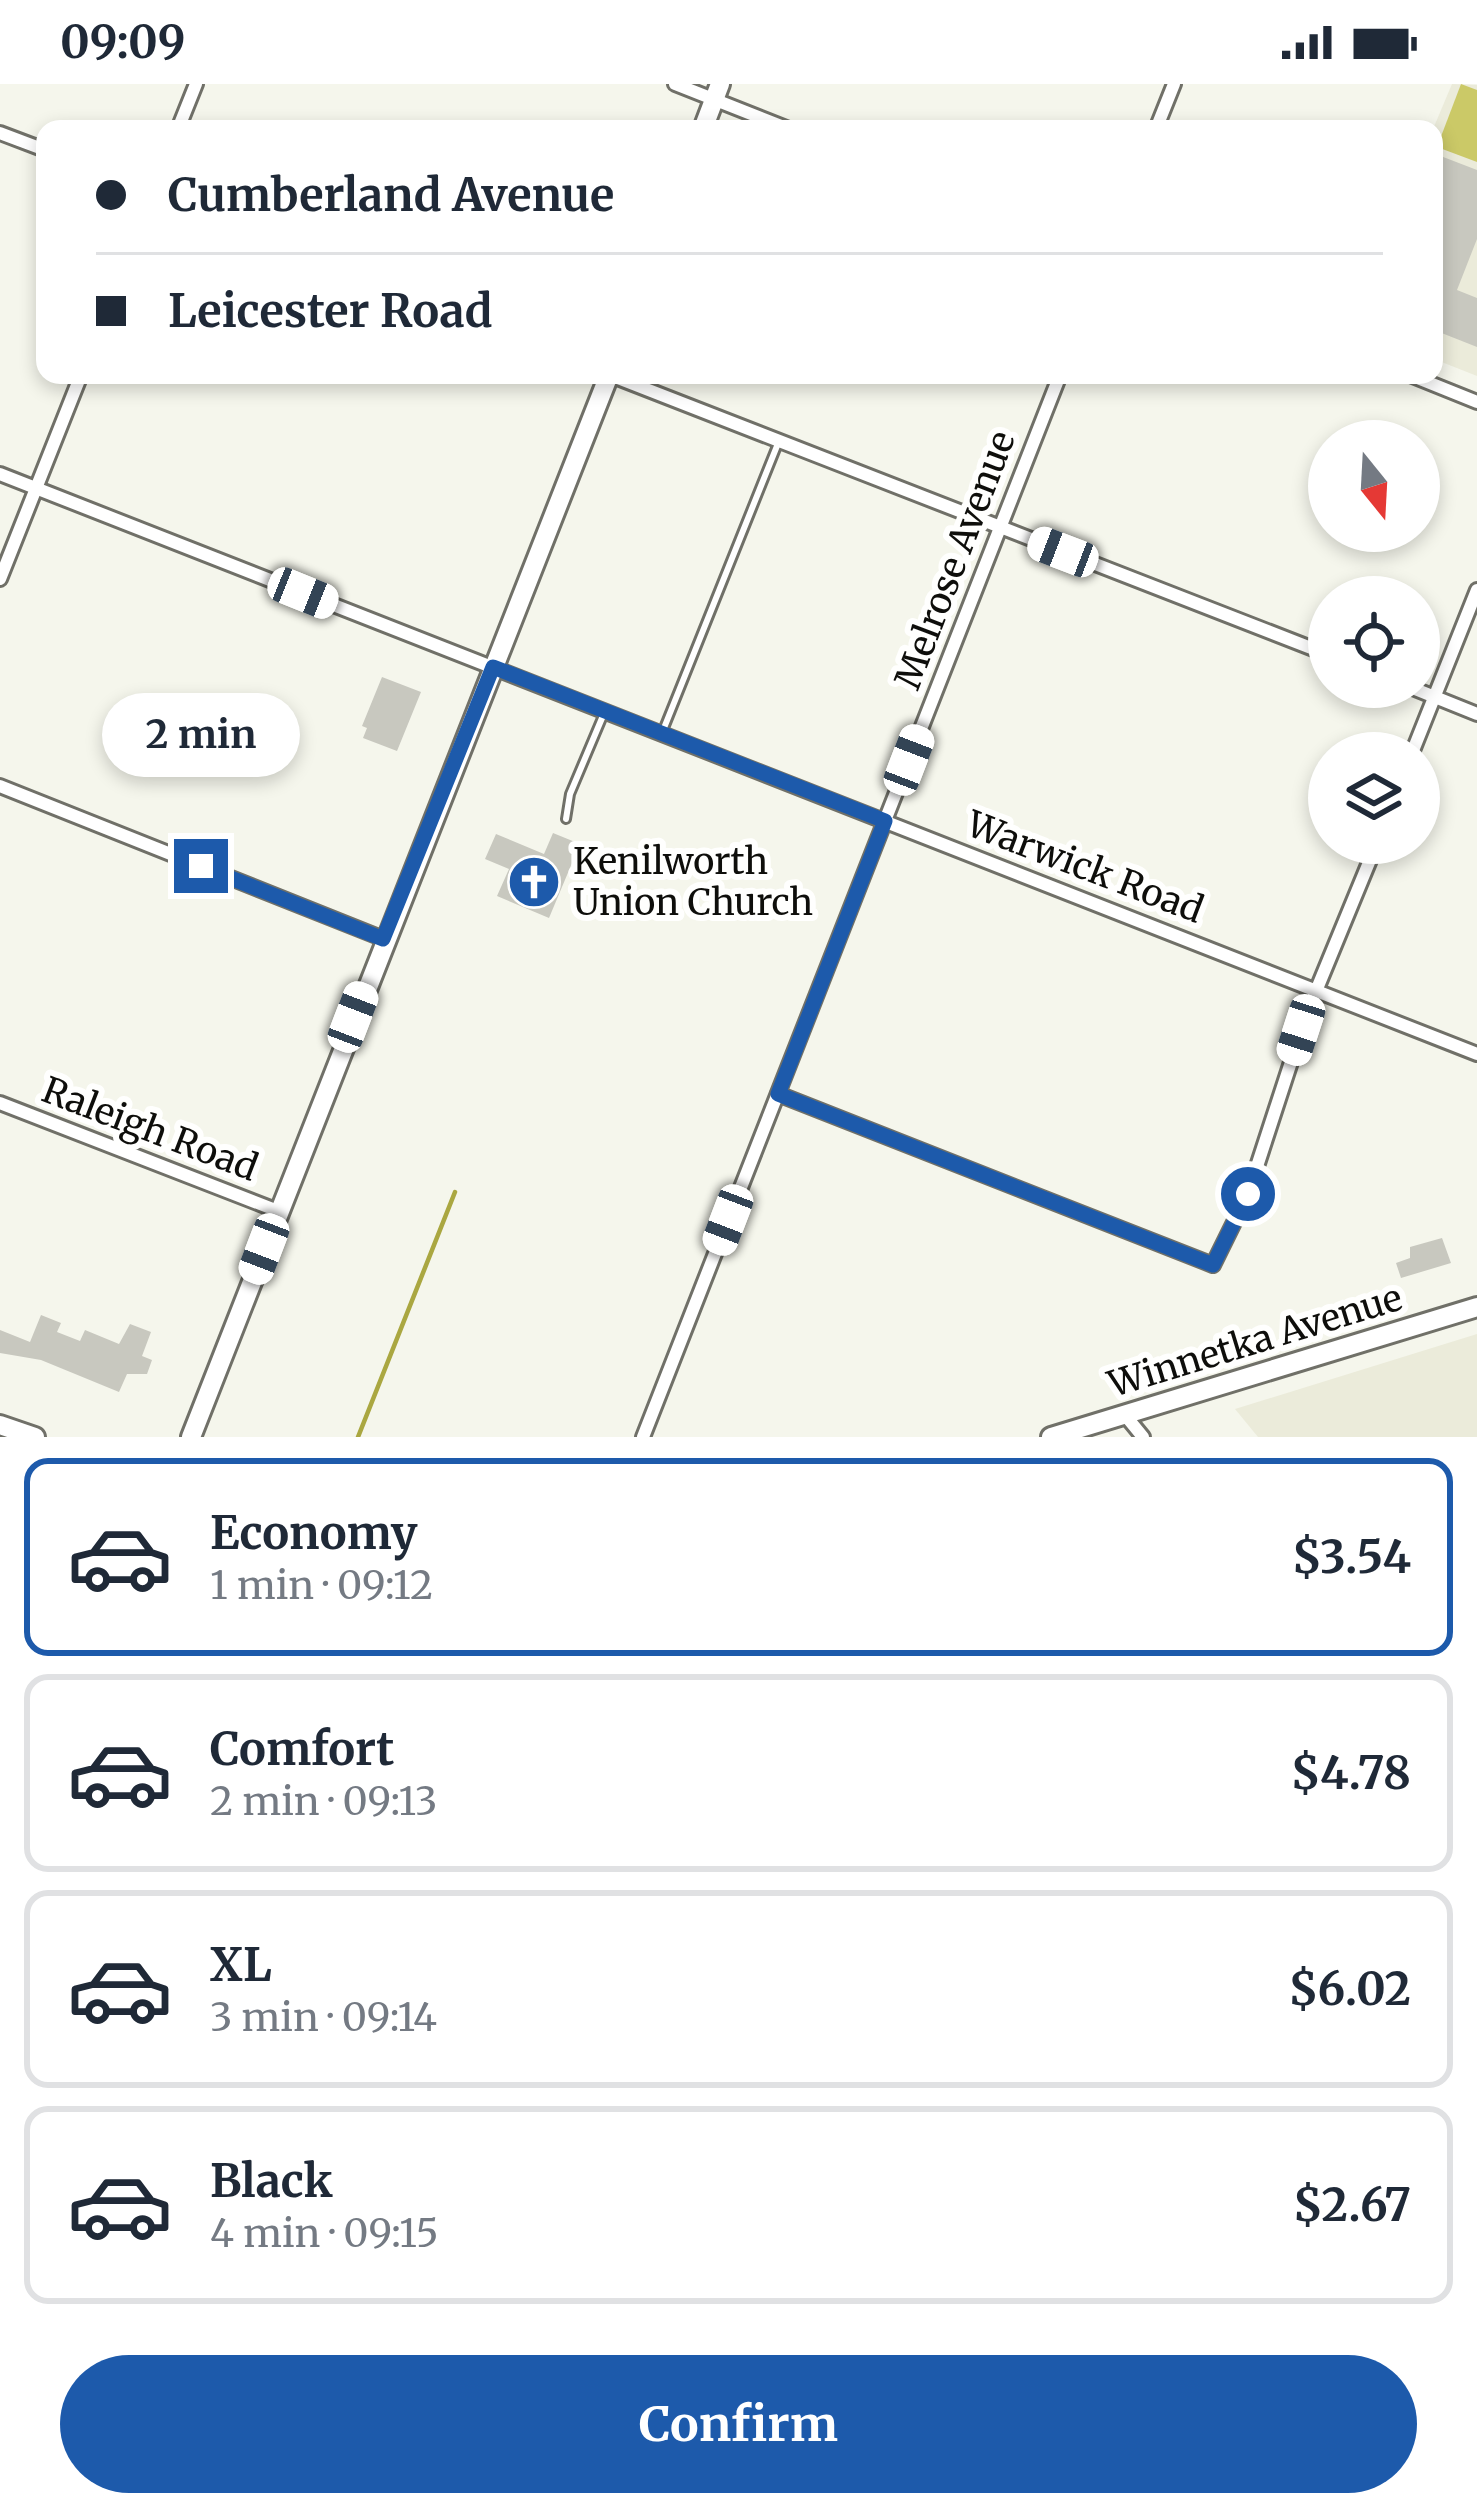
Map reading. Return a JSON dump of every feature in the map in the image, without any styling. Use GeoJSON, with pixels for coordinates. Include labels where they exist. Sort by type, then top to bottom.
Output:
{"type":"FeatureCollection","features":[{"type":"Feature","properties":{"kind":"street"},"geometry":{"type":"LineString","coordinates":[[182,120],[196,84]]}},
{"type":"Feature","properties":{"kind":"street"},"geometry":{"type":"LineString","coordinates":[[675,84],[717,92],[771,120]]}},
{"type":"Feature","properties":{"kind":"street"},"geometry":{"type":"LineString","coordinates":[[1160,120],[1174,84]]}},
{"type":"Feature","properties":{"kind":"street"},"geometry":{"type":"LineString","coordinates":[[0,133],[36,147]]}},
{"type":"Feature","properties":{"kind":"street"},"geometry":{"type":"LineString","coordinates":[[0,579],[77,384]]}},
{"type":"Feature","properties":{"kind":"street"},"geometry":{"type":"LineString","coordinates":[[191,1437],[383,939],[605,384]]}},
{"type":"Feature","properties":{"kind":"street"},"geometry":{"type":"LineString","coordinates":[[632,384],[1308,648]]}},
{"type":"Feature","properties":{"kind":"street","name":"Melrose Avenue"},"geometry":{"type":"LineString","coordinates":[[643,1437],[1056,384]]}},
{"type":"Feature","properties":{"kind":"street"},"geometry":{"type":"LineString","coordinates":[[1432,384],[1477,402]]}},
{"type":"Feature","properties":{"kind":"street","name":"Warwick Road"},"geometry":{"type":"LineString","coordinates":[[0,474],[1477,1054]]}},
{"type":"Feature","properties":{"kind":"street"},"geometry":{"type":"LineString","coordinates":[[1440,681],[1477,590]]}},
{"type":"Feature","properties":{"kind":"street"},"geometry":{"type":"LineString","coordinates":[[1440,699],[1477,714]]}},
{"type":"Feature","properties":{"kind":"street"},"geometry":{"type":"LineString","coordinates":[[0,786],[383,939]]}},
{"type":"Feature","properties":{"kind":"street"},"geometry":{"type":"LineString","coordinates":[[778,1094],[1213,1265],[1248,1194],[1281,1084],[1369,864]]}},
{"type":"Feature","properties":{"kind":"street","name":"Raleigh Road"},"geometry":{"type":"LineString","coordinates":[[0,1103],[278,1211]]}},
{"type":"Feature","properties":{"kind":"street","name":"Winnetka Avenue"},"geometry":{"type":"LineString","coordinates":[[1051,1437],[1477,1307]]}},
{"type":"Feature","properties":{"kind":"street"},"geometry":{"type":"LineString","coordinates":[[1125,1415],[1142,1437]]}},
{"type":"Feature","properties":{"kind":"street"},"geometry":{"type":"LineString","coordinates":[[9,1430],[35,1437]]}},
{"type":"Feature","properties":{"kind":"lane"},"geometry":{"type":"LineString","coordinates":[[662,734],[779,441]]}},
{"type":"Feature","properties":{"kind":"lane"},"geometry":{"type":"LineString","coordinates":[[566,819],[570,794],[604,711]]}},
{"type":"Feature","properties":{"kind":"shaded area"},"geometry":{"type":"Polygon","coordinates":[[[1452,84],[1477,85],[1477,376],[1443,363],[1443,120],[1437,120],[1452,84]]]}},
{"type":"Feature","properties":{"kind":"shaded area"},"geometry":{"type":"Polygon","coordinates":[[[1461,84],[1477,90],[1477,162],[1443,149],[1443,131],[1461,84]]]}},
{"type":"Feature","properties":{"kind":"shaded area"},"geometry":{"type":"Polygon","coordinates":[[[1477,1334],[1477,1437],[1258,1437],[1235,1409],[1477,1334]]]}},
{"type":"Feature","properties":{"kind":"building"},"geometry":{"type":"Polygon","coordinates":[[[1443,157],[1477,170],[1477,239],[1457,290],[1477,298],[1477,347],[1443,334],[1443,157]]]}},
{"type":"Feature","properties":{"kind":"building"},"geometry":{"type":"Polygon","coordinates":[[[382,677],[421,692],[397,751],[363,738],[367,728],[362,726],[382,677]]]}},
{"type":"Feature","properties":{"kind":"building","name":"Kenilworth Union Church"},"geometry":{"type":"Polygon","coordinates":[[[553,833],[580,844],[549,918],[497,896],[509,869],[485,859],[496,834],[544,854],[553,833]]]}},
{"type":"Feature","properties":{"kind":"building"},"geometry":{"type":"Polygon","coordinates":[[[1442,1238],[1451,1263],[1401,1278],[1396,1263],[1410,1258],[1410,1247],[1442,1238]]]}},
{"type":"Feature","properties":{"kind":"building"},"geometry":{"type":"Polygon","coordinates":[[[41,1315],[61,1323],[57,1332],[80,1341],[85,1330],[119,1344],[130,1324],[151,1332],[142,1356],[152,1360],[147,1374],[127,1374],[119,1392],[41,1360],[0,1353],[0,1330],[30,1342],[41,1315]]]}},
{"type":"Feature","properties":{"kind":"waterway"},"geometry":{"type":"LineString","coordinates":[[358,1437],[455,1192]]}},
{"type":"Feature","properties":{"kind":"place","name":"Kenilworth Union Church"},"geometry":{"type":"Point","coordinates":[534,882]}},
{"type":"Feature","properties":{"kind":"route"},"geometry":{"type":"LineString","coordinates":[[201,866],[383,939],[493,667],[885,821],[778,1094],[1213,1265],[1248,1194]]}}]}
